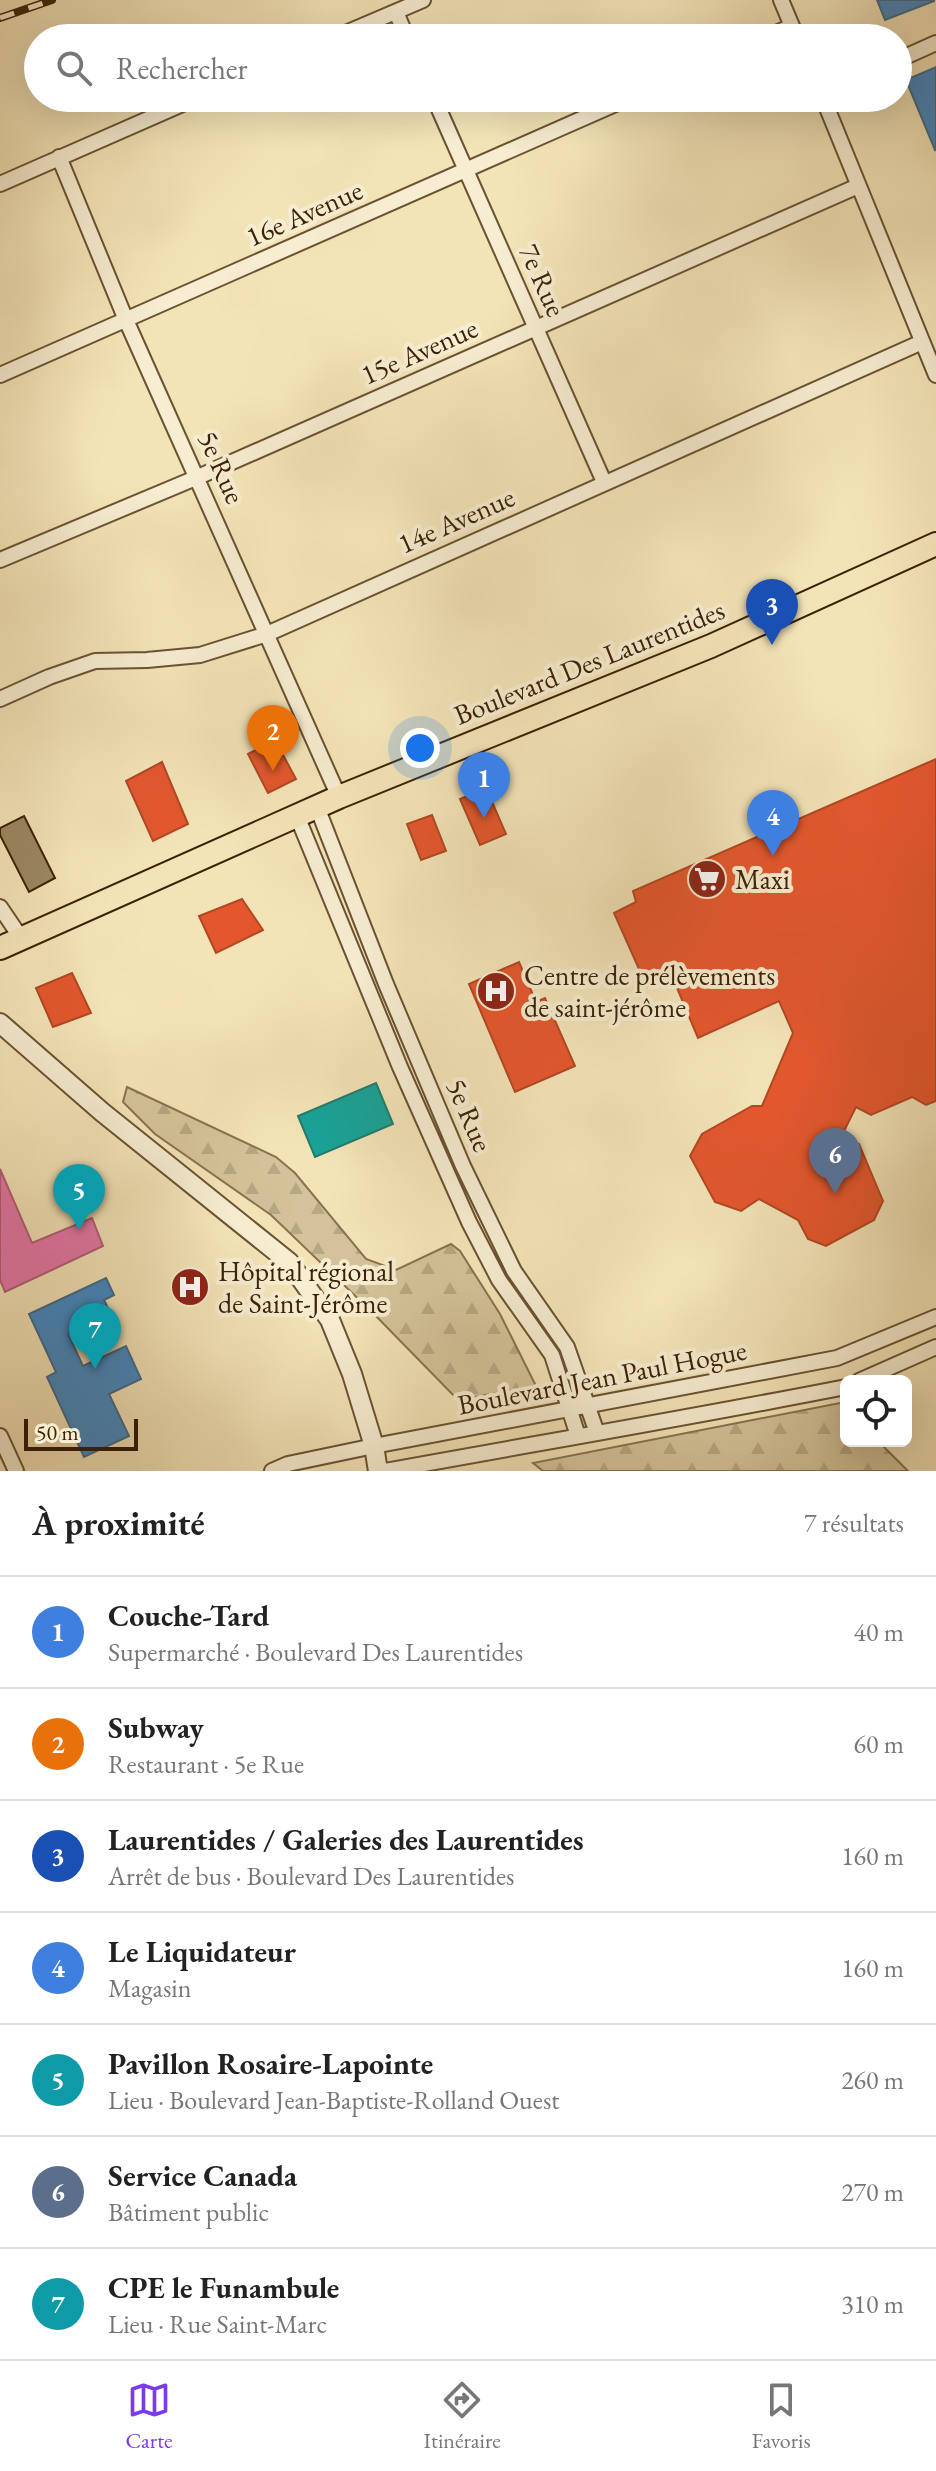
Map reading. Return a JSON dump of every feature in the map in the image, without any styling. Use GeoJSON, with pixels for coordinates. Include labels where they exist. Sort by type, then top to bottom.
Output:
{"type":"FeatureCollection","features":[{"type":"Feature","properties":{"kind":"main road","name":"Boulevard Des Laurentides"},"geometry":{"type":"LineString","coordinates":[[0,948],[339,797],[711,646],[936,544]]}},
{"type":"Feature","properties":{"kind":"street"},"geometry":{"type":"LineString","coordinates":[[367,24],[423,0]]}},
{"type":"Feature","properties":{"kind":"street"},"geometry":{"type":"LineString","coordinates":[[781,0],[792,24]]}},
{"type":"Feature","properties":{"kind":"street"},"geometry":{"type":"LineString","coordinates":[[396,12],[401,24]]}},
{"type":"Feature","properties":{"kind":"street"},"geometry":{"type":"LineString","coordinates":[[912,54],[936,43]]}},
{"type":"Feature","properties":{"kind":"street"},"geometry":{"type":"LineString","coordinates":[[0,184],[163,112]]}},
{"type":"Feature","properties":{"kind":"street","name":"7e Rue"},"geometry":{"type":"LineString","coordinates":[[440,112],[604,482]]}},
{"type":"Feature","properties":{"kind":"street","name":"16e Avenue"},"geometry":{"type":"LineString","coordinates":[[0,375],[597,112]]}},
{"type":"Feature","properties":{"kind":"street"},"geometry":{"type":"LineString","coordinates":[[829,112],[936,375]]}},
{"type":"Feature","properties":{"kind":"street","name":"5e Rue"},"geometry":{"type":"LineString","coordinates":[[59,157],[126,320],[339,797]]}},
{"type":"Feature","properties":{"kind":"street","name":"15e Avenue"},"geometry":{"type":"LineString","coordinates":[[0,560],[198,477],[858,186]]}},
{"type":"Feature","properties":{"kind":"street","name":"14e Avenue"},"geometry":{"type":"LineString","coordinates":[[0,699],[95,661],[200,655],[267,634],[922,342]]}},
{"type":"Feature","properties":{"kind":"street","name":"5e Rue"},"geometry":{"type":"LineString","coordinates":[[307,812],[386,984],[479,1202],[514,1271],[567,1347],[597,1433]]}},
{"type":"Feature","properties":{"kind":"street","name":"5e Rue"},"geometry":{"type":"LineString","coordinates":[[307,812],[400,1067],[469,1222],[499,1280],[552,1355],[578,1436]]}},
{"type":"Feature","properties":{"kind":"street"},"geometry":{"type":"LineString","coordinates":[[0,907],[21,938]]}},
{"type":"Feature","properties":{"kind":"street"},"geometry":{"type":"LineString","coordinates":[[0,1023],[102,1112],[289,1262],[330,1320],[352,1374],[374,1446],[378,1471]]}},
{"type":"Feature","properties":{"kind":"street","name":"Boulevard Jean Paul Hogue"},"geometry":{"type":"LineString","coordinates":[[272,1471],[288,1464],[374,1446],[837,1358],[936,1317]]}},
{"type":"Feature","properties":{"kind":"street"},"geometry":{"type":"LineString","coordinates":[[873,1375],[936,1347]]}},
{"type":"Feature","properties":{"kind":"street","name":"Boulevard Jean Paul Hogue"},"geometry":{"type":"LineString","coordinates":[[385,1471],[643,1427],[840,1388]]}},
{"type":"Feature","properties":{"kind":"street"},"geometry":{"type":"LineString","coordinates":[[0,1436],[16,1471]]}},
{"type":"Feature","properties":{"kind":"green space"},"geometry":{"type":"Polygon","coordinates":[[[127,1087],[276,1157],[295,1173],[366,1259],[396,1270],[451,1244],[460,1251],[500,1314],[536,1386],[458,1400],[271,1215],[155,1134],[123,1102],[127,1087]]]}},
{"type":"Feature","properties":{"kind":"green space"},"geometry":{"type":"Polygon","coordinates":[[[840,1403],[840,1447],[884,1447],[908,1471],[543,1471],[533,1463],[840,1403]]]}},
{"type":"Feature","properties":{"kind":"building: Commerces"},"geometry":{"type":"Polygon","coordinates":[[[275,740],[296,779],[268,793],[248,754],[275,740]]]}},
{"type":"Feature","properties":{"kind":"building: Commerces"},"geometry":{"type":"Polygon","coordinates":[[[936,759],[936,1101],[926,1105],[912,1097],[871,1115],[856,1107],[841,1137],[859,1144],[883,1201],[874,1220],[826,1246],[808,1239],[798,1220],[759,1199],[741,1211],[715,1202],[690,1156],[702,1134],[752,1106],[762,1106],[793,1033],[779,1001],[698,1038],[672,976],[647,987],[614,913],[636,902],[633,891],[936,759]]]}},
{"type":"Feature","properties":{"kind":"building: Commerces"},"geometry":{"type":"Polygon","coordinates":[[[162,762],[188,824],[153,841],[126,781],[162,762]]]}},
{"type":"Feature","properties":{"kind":"building: Commerces"},"geometry":{"type":"Polygon","coordinates":[[[486,788],[506,834],[480,845],[460,799],[486,788]]]}},
{"type":"Feature","properties":{"kind":"building: Commerces"},"geometry":{"type":"Polygon","coordinates":[[[432,815],[446,851],[421,860],[407,824],[432,815]]]}},
{"type":"Feature","properties":{"kind":"building: Commerces"},"geometry":{"type":"Polygon","coordinates":[[[242,899],[263,930],[216,953],[199,916],[242,899]]]}},
{"type":"Feature","properties":{"kind":"building: Commerces"},"geometry":{"type":"Polygon","coordinates":[[[519,962],[536,1002],[545,998],[575,1066],[515,1092],[469,984],[519,962]]]}},
{"type":"Feature","properties":{"kind":"building: Commerces"},"geometry":{"type":"Polygon","coordinates":[[[72,973],[91,1013],[53,1027],[36,988],[72,973]]]}},
{"type":"Feature","properties":{"kind":"building: Écoles"},"geometry":{"type":"Polygon","coordinates":[[[877,0],[934,0],[934,1],[885,20],[877,0]]]}},
{"type":"Feature","properties":{"kind":"building: Écoles"},"geometry":{"type":"Polygon","coordinates":[[[936,67],[935,150],[912,94],[912,77],[936,67]]]}},
{"type":"Feature","properties":{"kind":"building: Écoles"},"geometry":{"type":"Polygon","coordinates":[[[106,1278],[114,1295],[104,1300],[111,1314],[68,1334],[83,1366],[126,1346],[141,1379],[109,1394],[129,1436],[84,1457],[47,1377],[56,1372],[29,1314],[106,1278]]]}},
{"type":"Feature","properties":{"kind":"building: Santé"},"geometry":{"type":"Polygon","coordinates":[[[0,1169],[32,1243],[92,1218],[103,1246],[5,1292],[0,1280],[0,1169]]]}},
{"type":"Feature","properties":{"kind":"building: Public"},"geometry":{"type":"Polygon","coordinates":[[[376,1083],[393,1124],[315,1157],[298,1116],[376,1083]]]}},
{"type":"Feature","properties":{"kind":"building: Autres"},"geometry":{"type":"Polygon","coordinates":[[[24,816],[55,878],[29,892],[0,835],[0,828],[24,816]]]}},
{"type":"Feature","properties":{"kind":"railway"},"geometry":{"type":"LineString","coordinates":[[0,18],[52,0]]}},
{"type":"Feature","properties":{"kind":"place","name":"Laurentides / Galeries des Laurentides"},"geometry":{"type":"Point","coordinates":[772,645]}},
{"type":"Feature","properties":{"kind":"place","name":"Subway"},"geometry":{"type":"Point","coordinates":[273,771]}},
{"type":"Feature","properties":{"kind":"place","name":"Couche-Tard"},"geometry":{"type":"Point","coordinates":[484,818]}},
{"type":"Feature","properties":{"kind":"place","name":"Le Liquidateur"},"geometry":{"type":"Point","coordinates":[773,856]}},
{"type":"Feature","properties":{"kind":"place","name":"Maxi"},"geometry":{"type":"Point","coordinates":[707,879]}},
{"type":"Feature","properties":{"kind":"place","name":"Centre de prélèvements de saint-jérôme"},"geometry":{"type":"Point","coordinates":[496,991]}},
{"type":"Feature","properties":{"kind":"place","name":"Service Canada"},"geometry":{"type":"Point","coordinates":[835,1194]}},
{"type":"Feature","properties":{"kind":"place","name":"Pavillon Rosaire-Lapointe"},"geometry":{"type":"Point","coordinates":[79,1230]}},
{"type":"Feature","properties":{"kind":"place","name":"Hôpital régional de Saint-Jérôme"},"geometry":{"type":"Point","coordinates":[190,1287]}},
{"type":"Feature","properties":{"kind":"place","name":"CPE le Funambule"},"geometry":{"type":"Point","coordinates":[95,1369]}}]}
